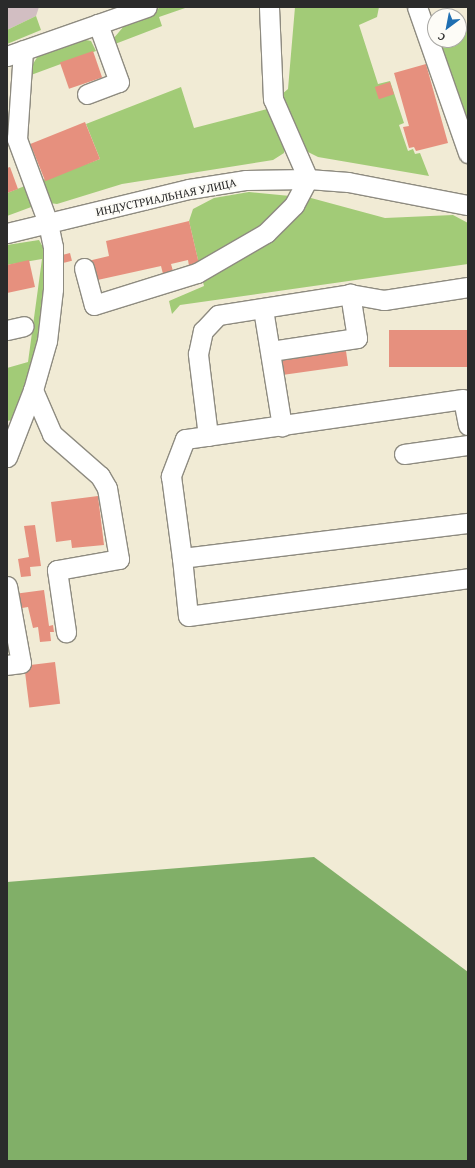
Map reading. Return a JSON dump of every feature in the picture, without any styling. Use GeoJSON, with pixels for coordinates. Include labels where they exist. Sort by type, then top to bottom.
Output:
{"type":"FeatureCollection","features":[{"type":"Feature","properties":{"kind":"street"},"geometry":{"type":"LineString","coordinates":[[7,457],[33,390],[47,341],[53,289],[53,247],[48,223],[17,139],[15,53],[147,7]]}},
{"type":"Feature","properties":{"kind":"street"},"geometry":{"type":"LineString","coordinates":[[84,268],[94,305],[197,273],[266,233],[294,205],[308,179],[273,98],[270,7]]}},
{"type":"Feature","properties":{"kind":"street"},"geometry":{"type":"LineString","coordinates":[[417,7],[468,153]]}},
{"type":"Feature","properties":{"kind":"street"},"geometry":{"type":"LineString","coordinates":[[87,94],[119,82],[98,24]]}},
{"type":"Feature","properties":{"kind":"street","name":"ИНДУСТРИАЛЬНАЯ УЛИЦА"},"geometry":{"type":"LineString","coordinates":[[7,233],[218,183],[308,179],[348,182],[468,205]]}},
{"type":"Feature","properties":{"kind":"street"},"geometry":{"type":"LineString","coordinates":[[208,436],[198,354],[203,330],[218,315],[350,294],[384,300],[468,287]]}},
{"type":"Feature","properties":{"kind":"street"},"geometry":{"type":"LineString","coordinates":[[271,351],[357,338],[350,294]]}},
{"type":"Feature","properties":{"kind":"street"},"geometry":{"type":"LineString","coordinates":[[263,309],[282,426]]}},
{"type":"Feature","properties":{"kind":"street"},"geometry":{"type":"LineString","coordinates":[[33,390],[52,434],[100,476],[107,488],[119,559],[57,570],[66,632]]}},
{"type":"Feature","properties":{"kind":"street"},"geometry":{"type":"LineString","coordinates":[[468,426],[466,399],[185,439],[171,476],[188,616],[468,578]]}},
{"type":"Feature","properties":{"kind":"street"},"geometry":{"type":"LineString","coordinates":[[404,454],[468,445]]}},
{"type":"Feature","properties":{"kind":"street"},"geometry":{"type":"LineString","coordinates":[[182,558],[468,523]]}},
{"type":"Feature","properties":{"kind":"street"},"geometry":{"type":"LineString","coordinates":[[7,586],[21,663],[7,665]]}},
{"type":"Feature","properties":{"kind":"shaded area"},"geometry":{"type":"Polygon","coordinates":[[[7,7],[39,7],[36,16],[7,30],[7,7]]]}},
{"type":"Feature","properties":{"kind":"green space"},"geometry":{"type":"Polygon","coordinates":[[[162,7],[188,7],[159,17],[162,26],[115,44],[113,39],[130,19],[162,7]]]}},
{"type":"Feature","properties":{"kind":"green space"},"geometry":{"type":"Polygon","coordinates":[[[295,7],[379,7],[377,17],[359,25],[378,84],[390,81],[404,123],[399,125],[408,151],[413,149],[415,154],[420,153],[429,176],[318,157],[306,151],[282,105],[281,95],[288,89],[295,7]]]}},
{"type":"Feature","properties":{"kind":"green space"},"geometry":{"type":"Polygon","coordinates":[[[36,16],[41,30],[7,44],[7,30],[36,16]]]}},
{"type":"Feature","properties":{"kind":"green space"},"geometry":{"type":"Polygon","coordinates":[[[467,30],[468,123],[443,48],[467,48],[467,30]]]}},
{"type":"Feature","properties":{"kind":"green space"},"geometry":{"type":"Polygon","coordinates":[[[81,39],[91,41],[96,51],[31,75],[31,67],[38,56],[81,39]]]}},
{"type":"Feature","properties":{"kind":"green space"},"geometry":{"type":"Polygon","coordinates":[[[181,87],[194,128],[271,108],[285,147],[284,153],[273,160],[122,184],[57,204],[50,203],[37,182],[100,159],[86,124],[181,87]]]}},
{"type":"Feature","properties":{"kind":"green space"},"geometry":{"type":"Polygon","coordinates":[[[30,184],[34,206],[7,216],[7,193],[30,184]]]}},
{"type":"Feature","properties":{"kind":"green space"},"geometry":{"type":"Polygon","coordinates":[[[249,192],[311,198],[385,218],[453,215],[468,223],[468,264],[180,305],[172,314],[169,301],[204,286],[189,221],[193,209],[214,198],[249,192]]]}},
{"type":"Feature","properties":{"kind":"green space"},"geometry":{"type":"Polygon","coordinates":[[[39,240],[48,256],[39,354],[12,420],[7,421],[7,368],[28,362],[42,259],[7,265],[7,245],[39,240]]]}},
{"type":"Feature","properties":{"kind":"green space"},"geometry":{"type":"Polygon","coordinates":[[[314,857],[468,972],[468,1161],[7,1161],[7,882],[314,857]]]}},
{"type":"Feature","properties":{"kind":"building"},"geometry":{"type":"Polygon","coordinates":[[[93,51],[102,77],[69,89],[60,62],[93,51]]]}},
{"type":"Feature","properties":{"kind":"building"},"geometry":{"type":"Polygon","coordinates":[[[426,64],[448,143],[416,151],[414,147],[409,148],[403,127],[409,126],[394,73],[426,64]]]}},
{"type":"Feature","properties":{"kind":"building"},"geometry":{"type":"Polygon","coordinates":[[[390,82],[394,94],[379,99],[375,87],[390,82]]]}},
{"type":"Feature","properties":{"kind":"building"},"geometry":{"type":"Polygon","coordinates":[[[85,122],[100,159],[45,181],[30,144],[85,122]]]}},
{"type":"Feature","properties":{"kind":"building"},"geometry":{"type":"Polygon","coordinates":[[[10,167],[18,189],[7,193],[7,168],[10,167]]]}},
{"type":"Feature","properties":{"kind":"building"},"geometry":{"type":"Polygon","coordinates":[[[189,221],[199,264],[189,266],[188,260],[171,264],[173,271],[163,274],[161,266],[93,281],[88,261],[109,256],[106,241],[189,221]]]}},
{"type":"Feature","properties":{"kind":"building"},"geometry":{"type":"Polygon","coordinates":[[[70,253],[72,261],[64,263],[62,255],[70,253]]]}},
{"type":"Feature","properties":{"kind":"building"},"geometry":{"type":"Polygon","coordinates":[[[29,260],[35,287],[7,293],[7,265],[29,260]]]}},
{"type":"Feature","properties":{"kind":"building"},"geometry":{"type":"Polygon","coordinates":[[[389,330],[468,330],[468,367],[389,367],[389,330]]]}},
{"type":"Feature","properties":{"kind":"building"},"geometry":{"type":"Polygon","coordinates":[[[346,351],[348,366],[279,376],[277,361],[346,351]]]}},
{"type":"Feature","properties":{"kind":"building"},"geometry":{"type":"Polygon","coordinates":[[[98,496],[104,545],[72,548],[71,540],[56,542],[51,502],[98,496]]]}},
{"type":"Feature","properties":{"kind":"building"},"geometry":{"type":"Polygon","coordinates":[[[35,525],[41,566],[30,567],[31,576],[21,577],[18,559],[29,557],[24,526],[35,525]]]}},
{"type":"Feature","properties":{"kind":"building"},"geometry":{"type":"Polygon","coordinates":[[[44,590],[49,626],[53,625],[54,632],[50,632],[51,641],[40,642],[38,627],[33,628],[28,607],[16,609],[14,594],[44,590]]]}},
{"type":"Feature","properties":{"kind":"building"},"geometry":{"type":"Polygon","coordinates":[[[55,662],[60,704],[29,707],[24,666],[55,662]]]}}]}
